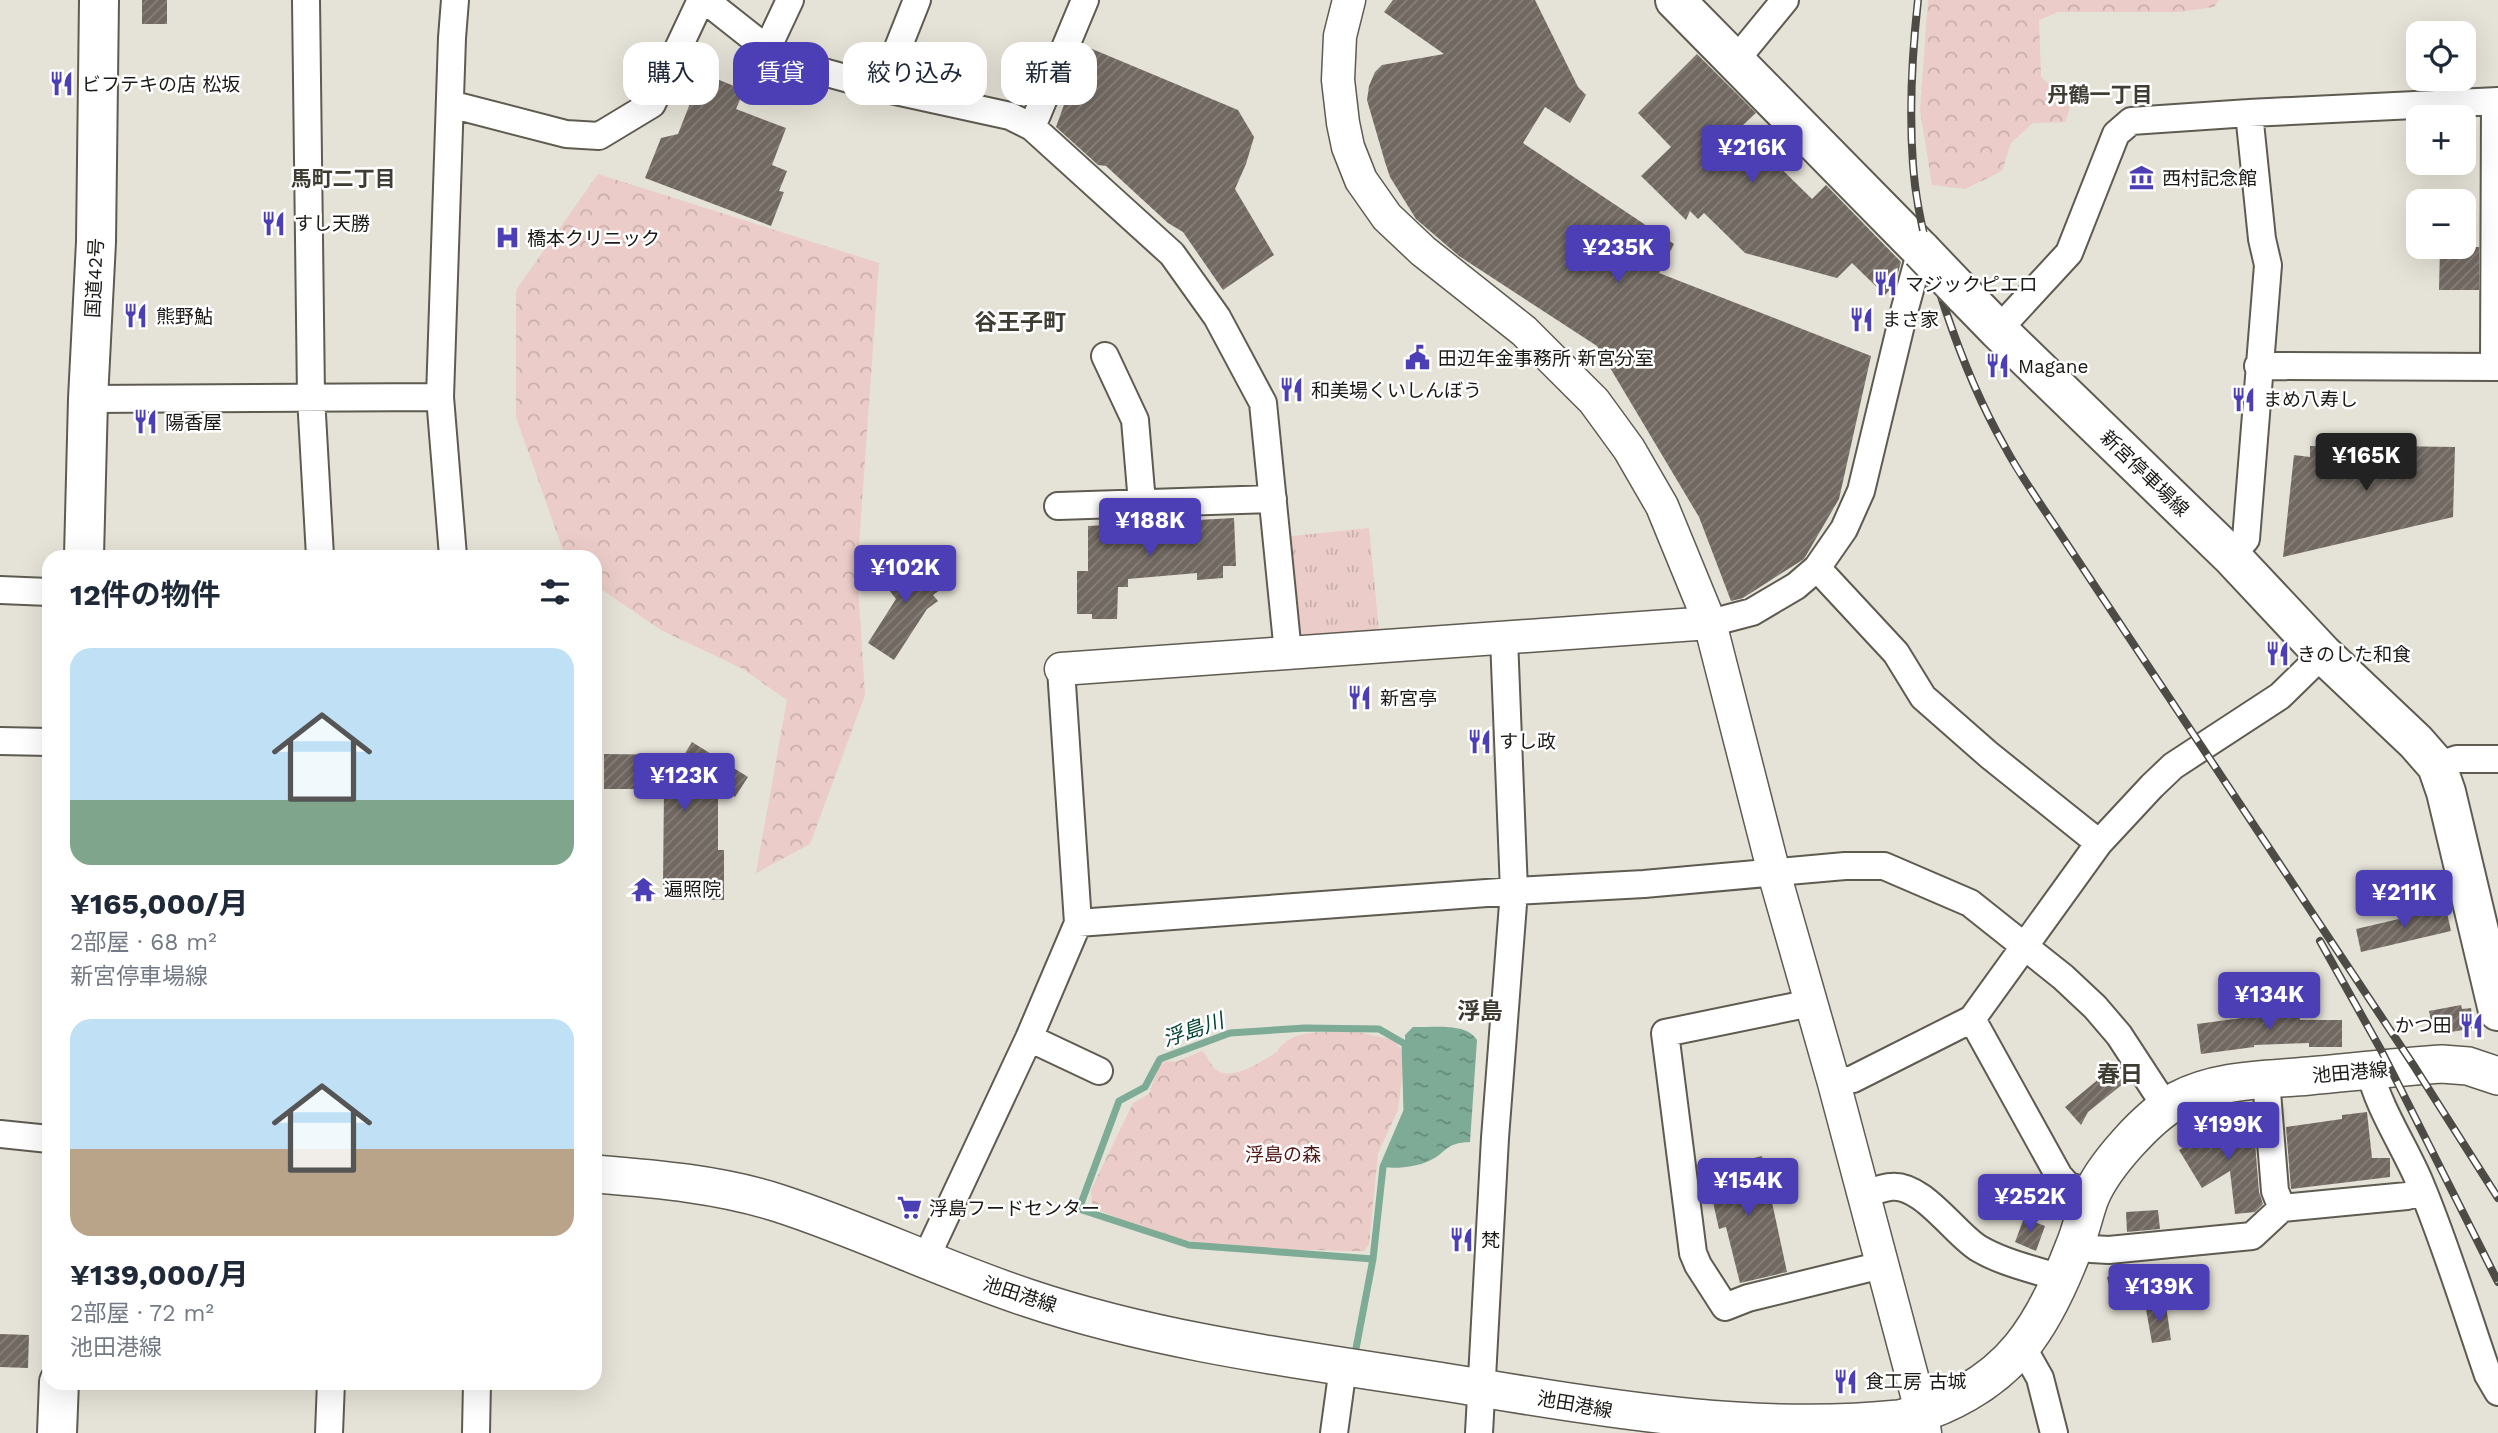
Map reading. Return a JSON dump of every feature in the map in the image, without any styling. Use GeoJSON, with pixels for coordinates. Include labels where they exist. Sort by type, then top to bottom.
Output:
{"type":"FeatureCollection","features":[{"type":"Feature","properties":{"kind":"main road","name":"国道42号"},"geometry":{"type":"LineString","coordinates":[[84,550],[96,242],[99,0]]}},
{"type":"Feature","properties":{"kind":"main road","name":"新宮停車場線"},"geometry":{"type":"LineString","coordinates":[[1675,0],[1998,330],[2231,556],[2323,654],[2359,686],[2437,766],[2446,792],[2498,1011]]}},
{"type":"Feature","properties":{"kind":"main road","name":"池田港線"},"geometry":{"type":"LineString","coordinates":[[602,1175],[711,1187],[776,1202],[1030,1299],[1152,1333],[1343,1367],[1482,1388],[1684,1428],[1814,1429],[1923,1423],[1985,1380],[2022,1346],[2048,1305],[2076,1244],[2091,1194],[2123,1147],[2166,1107],[2206,1089],[2370,1070],[2458,1064],[2498,1076]]}},
{"type":"Feature","properties":{"kind":"main road"},"geometry":{"type":"LineString","coordinates":[[57,1433],[59,1390]]}},
{"type":"Feature","properties":{"kind":"street"},"geometry":{"type":"LineString","coordinates":[[306,0],[311,397],[320,550]]}},
{"type":"Feature","properties":{"kind":"street"},"geometry":{"type":"LineString","coordinates":[[453,550],[440,397],[455,0]]}},
{"type":"Feature","properties":{"kind":"street"},"geometry":{"type":"LineString","coordinates":[[450,104],[566,134],[599,136],[652,104],[703,0],[758,42]]}},
{"type":"Feature","properties":{"kind":"street"},"geometry":{"type":"LineString","coordinates":[[770,42],[790,0]]}},
{"type":"Feature","properties":{"kind":"street"},"geometry":{"type":"LineString","coordinates":[[900,42],[917,0]]}},
{"type":"Feature","properties":{"kind":"street"},"geometry":{"type":"LineString","coordinates":[[1032,127],[1085,0]]}},
{"type":"Feature","properties":{"kind":"street"},"geometry":{"type":"LineString","coordinates":[[1349,0],[1340,36],[1338,80],[1348,147],[1361,180],[1387,217],[1423,251],[1524,331],[1594,401],[1629,449],[1662,506],[1710,624],[1774,873],[1834,1083],[1923,1423]]}},
{"type":"Feature","properties":{"kind":"street"},"geometry":{"type":"LineString","coordinates":[[1735,61],[1785,0]]}},
{"type":"Feature","properties":{"kind":"street"},"geometry":{"type":"LineString","coordinates":[[1998,330],[2070,253],[2116,134],[2132,121],[2496,102],[2496,368],[2258,366]]}},
{"type":"Feature","properties":{"kind":"street"},"geometry":{"type":"LineString","coordinates":[[960,105],[1010,116],[1032,127],[1172,254],[1217,317],[1263,403],[1288,653]]}},
{"type":"Feature","properties":{"kind":"street"},"geometry":{"type":"LineString","coordinates":[[2231,556],[2246,539],[2268,265],[2262,239],[2249,113]]}},
{"type":"Feature","properties":{"kind":"street"},"geometry":{"type":"LineString","coordinates":[[925,1260],[1029,1038],[1078,922],[1061,669],[1710,624],[1752,612],[1796,586],[1817,568],[1844,529],[1861,491],[1921,250]]}},
{"type":"Feature","properties":{"kind":"street"},"geometry":{"type":"LineString","coordinates":[[1105,356],[1135,420],[1142,503]]}},
{"type":"Feature","properties":{"kind":"street"},"geometry":{"type":"LineString","coordinates":[[88,399],[440,397]]}},
{"type":"Feature","properties":{"kind":"street"},"geometry":{"type":"LineString","coordinates":[[1058,506],[1273,499]]}},
{"type":"Feature","properties":{"kind":"street"},"geometry":{"type":"LineString","coordinates":[[1817,568],[1896,653],[1923,697],[1989,755],[2099,843]]}},
{"type":"Feature","properties":{"kind":"street"},"geometry":{"type":"LineString","coordinates":[[0,590],[42,592]]}},
{"type":"Feature","properties":{"kind":"street"},"geometry":{"type":"LineString","coordinates":[[1479,1433],[1495,1138],[1514,891],[1504,638]]}},
{"type":"Feature","properties":{"kind":"street"},"geometry":{"type":"LineString","coordinates":[[1834,1083],[1853,1079],[1972,1019],[2099,843],[2173,766],[2280,696],[2323,654]]}},
{"type":"Feature","properties":{"kind":"street"},"geometry":{"type":"LineString","coordinates":[[0,741],[42,742]]}},
{"type":"Feature","properties":{"kind":"street"},"geometry":{"type":"LineString","coordinates":[[2437,766],[2457,760],[2498,759]]}},
{"type":"Feature","properties":{"kind":"street"},"geometry":{"type":"LineString","coordinates":[[1078,922],[1845,866],[1884,866],[1970,903],[2063,976],[2110,1024],[2166,1107]]}},
{"type":"Feature","properties":{"kind":"street"},"geometry":{"type":"LineString","coordinates":[[1811,1003],[1665,1033],[1693,1253],[1725,1307],[1748,1298],[1882,1265]]}},
{"type":"Feature","properties":{"kind":"street"},"geometry":{"type":"LineString","coordinates":[[1972,1019],[2059,1176],[2067,1185],[2091,1194]]}},
{"type":"Feature","properties":{"kind":"street"},"geometry":{"type":"LineString","coordinates":[[1029,1038],[1099,1071]]}},
{"type":"Feature","properties":{"kind":"street"},"geometry":{"type":"LineString","coordinates":[[2370,1070],[2376,1092],[2423,1191],[2488,1375],[2498,1392]]}},
{"type":"Feature","properties":{"kind":"street"},"geometry":{"type":"LineString","coordinates":[[2266,1080],[2275,1191],[2282,1208]]}},
{"type":"Feature","properties":{"kind":"street"},"geometry":{"type":"LineString","coordinates":[[0,1134],[42,1138]]}},
{"type":"Feature","properties":{"kind":"street"},"geometry":{"type":"LineString","coordinates":[[1863,1195],[1892,1186],[1908,1190],[1925,1201],[1975,1246],[1999,1259],[2060,1279]]}},
{"type":"Feature","properties":{"kind":"street"},"geometry":{"type":"LineString","coordinates":[[2076,1244],[2091,1249],[2109,1250],[2252,1236],[2282,1208],[2407,1196],[2423,1191]]}},
{"type":"Feature","properties":{"kind":"street"},"geometry":{"type":"LineString","coordinates":[[2022,1346],[2040,1378],[2054,1433]]}},
{"type":"Feature","properties":{"kind":"street"},"geometry":{"type":"LineString","coordinates":[[1334,1433],[1343,1367]]}},
{"type":"Feature","properties":{"kind":"street"},"geometry":{"type":"LineString","coordinates":[[329,1433],[331,1390]]}},
{"type":"Feature","properties":{"kind":"street"},"geometry":{"type":"LineString","coordinates":[[476,1433],[477,1390]]}},
{"type":"Feature","properties":{"kind":"green space"},"geometry":{"type":"Polygon","coordinates":[[[1928,0],[2219,0],[2214,7],[2179,12],[2058,12],[2039,20],[2041,77],[2071,105],[2065,122],[2033,123],[2011,143],[2002,171],[1965,189],[1932,185],[1920,110],[1928,0]]]}},
{"type":"Feature","properties":{"kind":"green space"},"geometry":{"type":"Polygon","coordinates":[[[598,174],[879,263],[857,572],[865,695],[810,844],[756,873],[787,700],[743,669],[661,630],[602,590],[602,550],[563,550],[516,417],[516,290],[598,174]]]}},
{"type":"Feature","properties":{"kind":"green space"},"geometry":{"type":"Polygon","coordinates":[[[1369,528],[1380,641],[1292,648],[1283,537],[1369,528]]]}},
{"type":"Feature","properties":{"kind":"green space","name":"浮島の森"},"geometry":{"type":"Polygon","coordinates":[[[1353,1031],[1394,1040],[1402,1051],[1403,1069],[1398,1110],[1378,1153],[1369,1244],[1364,1251],[1256,1248],[1175,1238],[1136,1227],[1096,1209],[1092,1203],[1091,1190],[1133,1103],[1149,1094],[1158,1068],[1165,1061],[1176,1062],[1202,1051],[1215,1069],[1230,1074],[1255,1065],[1277,1052],[1294,1037],[1353,1031]]]}},
{"type":"Feature","properties":{"kind":"water"},"geometry":{"type":"Polygon","coordinates":[[[1413,1027],[1457,1028],[1472,1034],[1477,1040],[1470,1142],[1451,1146],[1435,1158],[1418,1165],[1383,1167],[1407,1111],[1405,1035],[1413,1027]]]}},
{"type":"Feature","properties":{"kind":"building"},"geometry":{"type":"Polygon","coordinates":[[[142,0],[167,0],[167,24],[142,24],[142,0]]]}},
{"type":"Feature","properties":{"kind":"building"},"geometry":{"type":"Polygon","coordinates":[[[1393,0],[1535,0],[1578,87],[1586,95],[1570,123],[1545,107],[1523,143],[1674,244],[1659,273],[1871,356],[1839,499],[1804,559],[1743,598],[1731,601],[1699,517],[1597,346],[1459,256],[1416,219],[1390,177],[1367,100],[1369,86],[1375,72],[1382,65],[1444,54],[1384,12],[1393,0]]]}},
{"type":"Feature","properties":{"kind":"building"},"geometry":{"type":"Polygon","coordinates":[[[1097,51],[1238,110],[1254,137],[1235,189],[1274,255],[1223,290],[1183,232],[1168,223],[1106,166],[1098,165],[1056,127],[1064,105],[1097,105],[1097,51]]]}},
{"type":"Feature","properties":{"kind":"building"},"geometry":{"type":"Polygon","coordinates":[[[1697,54],[1756,113],[1740,128],[1812,199],[1826,185],[1901,262],[1895,284],[1885,295],[1852,263],[1837,278],[1745,253],[1704,213],[1698,219],[1690,211],[1686,220],[1641,176],[1671,147],[1638,113],[1697,54]]]}},
{"type":"Feature","properties":{"kind":"building"},"geometry":{"type":"Polygon","coordinates":[[[719,80],[733,86],[733,105],[738,105],[736,109],[786,128],[772,165],[787,171],[779,191],[784,192],[771,226],[645,178],[661,138],[678,134],[689,105],[719,105],[719,80]]]}},
{"type":"Feature","properties":{"kind":"building"},"geometry":{"type":"Polygon","coordinates":[[[2476,247],[2479,247],[2479,290],[2439,290],[2440,259],[2476,259],[2476,247]]]}},
{"type":"Feature","properties":{"kind":"building"},"geometry":{"type":"Polygon","coordinates":[[[2361,440],[2392,441],[2391,446],[2455,447],[2453,517],[2283,557],[2294,455],[2310,457],[2310,446],[2361,447],[2361,440]]]}},
{"type":"Feature","properties":{"kind":"building"},"geometry":{"type":"Polygon","coordinates":[[[1234,518],[1236,566],[1223,566],[1223,578],[1197,580],[1197,573],[1128,579],[1128,587],[1118,587],[1117,619],[1092,619],[1092,614],[1077,614],[1077,571],[1088,571],[1088,526],[1234,518]]]}},
{"type":"Feature","properties":{"kind":"building"},"geometry":{"type":"Polygon","coordinates":[[[916,554],[943,588],[933,595],[938,601],[927,609],[894,660],[868,643],[896,599],[882,581],[916,554]]]}},
{"type":"Feature","properties":{"kind":"building"},"geometry":{"type":"Polygon","coordinates":[[[692,742],[748,777],[735,797],[718,787],[718,850],[724,850],[724,900],[670,899],[670,885],[663,885],[664,789],[604,789],[604,754],[684,755],[692,742]]]}},
{"type":"Feature","properties":{"kind":"building"},"geometry":{"type":"Polygon","coordinates":[[[2446,908],[2451,931],[2361,952],[2356,929],[2446,908]]]}},
{"type":"Feature","properties":{"kind":"building"},"geometry":{"type":"Polygon","coordinates":[[[2461,1005],[2462,1009],[2471,1008],[2474,1028],[2434,1035],[2429,1011],[2461,1005]]]}},
{"type":"Feature","properties":{"kind":"building"},"geometry":{"type":"Polygon","coordinates":[[[2257,1008],[2290,1008],[2290,1014],[2300,1014],[2300,1020],[2342,1020],[2342,1047],[2309,1047],[2309,1043],[2254,1045],[2201,1054],[2197,1024],[2257,1016],[2257,1008]]]}},
{"type":"Feature","properties":{"kind":"building"},"geometry":{"type":"Polygon","coordinates":[[[2118,1063],[2129,1079],[2088,1112],[2081,1125],[2065,1107],[2118,1063]]]}},
{"type":"Feature","properties":{"kind":"building"},"geometry":{"type":"Polygon","coordinates":[[[2367,1112],[2372,1158],[2390,1158],[2390,1177],[2291,1189],[2286,1127],[2342,1119],[2342,1115],[2367,1112]]]}},
{"type":"Feature","properties":{"kind":"building"},"geometry":{"type":"Polygon","coordinates":[[[2253,1119],[2259,1192],[2263,1204],[2255,1212],[2235,1214],[2230,1171],[2202,1188],[2179,1150],[2207,1134],[2205,1131],[2222,1127],[2221,1124],[2253,1119]]]}},
{"type":"Feature","properties":{"kind":"building"},"geometry":{"type":"Polygon","coordinates":[[[1762,1156],[1787,1272],[1740,1283],[1726,1227],[1719,1229],[1708,1180],[1712,1179],[1709,1169],[1762,1156]]]}},
{"type":"Feature","properties":{"kind":"building"},"geometry":{"type":"Polygon","coordinates":[[[2158,1210],[2160,1229],[2127,1232],[2126,1212],[2158,1210]]]}},
{"type":"Feature","properties":{"kind":"building"},"geometry":{"type":"Polygon","coordinates":[[[2024,1218],[2045,1226],[2036,1251],[2015,1242],[2024,1218]]]}},
{"type":"Feature","properties":{"kind":"building"},"geometry":{"type":"Polygon","coordinates":[[[2151,1267],[2155,1285],[2111,1295],[2107,1277],[2151,1267]]]}},
{"type":"Feature","properties":{"kind":"building"},"geometry":{"type":"Polygon","coordinates":[[[2166,1306],[2171,1340],[2152,1343],[2146,1309],[2166,1306]]]}},
{"type":"Feature","properties":{"kind":"building"},"geometry":{"type":"Polygon","coordinates":[[[0,1334],[29,1335],[28,1368],[0,1367],[0,1334]]]}},
{"type":"Feature","properties":{"kind":"waterway","name":"浮島川"},"geometry":{"type":"LineString","coordinates":[[1354,1359],[1373,1259],[1383,1167],[1407,1111],[1405,1044],[1379,1029],[1305,1028],[1230,1033],[1160,1059],[1145,1087],[1119,1101],[1079,1209],[1189,1245],[1373,1259]]}},
{"type":"Feature","properties":{"kind":"railway"},"geometry":{"type":"LineString","coordinates":[[1918,0],[1911,103],[1917,198],[1924,234],[1946,310],[1959,348],[1989,417],[2026,482],[2414,1066],[2498,1198]]}},
{"type":"Feature","properties":{"kind":"railway"},"geometry":{"type":"LineString","coordinates":[[2320,941],[2381,1050],[2498,1282]]}},
{"type":"Feature","properties":{"kind":"place","name":"ビフテキの店 松坂"},"geometry":{"type":"Point","coordinates":[62,84]}},
{"type":"Feature","properties":{"kind":"place","name":"西村記念館"},"geometry":{"type":"Point","coordinates":[2142,178]}},
{"type":"Feature","properties":{"kind":"place","name":"すし天勝"},"geometry":{"type":"Point","coordinates":[274,223]}},
{"type":"Feature","properties":{"kind":"place","name":"橋本クリニック"},"geometry":{"type":"Point","coordinates":[507,238]}},
{"type":"Feature","properties":{"kind":"place","name":"マジックピエロ"},"geometry":{"type":"Point","coordinates":[1885,284]}},
{"type":"Feature","properties":{"kind":"place","name":"熊野鮎"},"geometry":{"type":"Point","coordinates":[136,316]}},
{"type":"Feature","properties":{"kind":"place","name":"まさ家"},"geometry":{"type":"Point","coordinates":[1862,319]}},
{"type":"Feature","properties":{"kind":"place","name":"田辺年金事務所 新宮分室"},"geometry":{"type":"Point","coordinates":[1418,358]}},
{"type":"Feature","properties":{"kind":"place","name":"Magane"},"geometry":{"type":"Point","coordinates":[1998,366]}},
{"type":"Feature","properties":{"kind":"place","name":"和美場くいしんぼう"},"geometry":{"type":"Point","coordinates":[1291,390]}},
{"type":"Feature","properties":{"kind":"place","name":"まめ八寿し"},"geometry":{"type":"Point","coordinates":[2243,399]}},
{"type":"Feature","properties":{"kind":"place","name":"陽香屋"},"geometry":{"type":"Point","coordinates":[145,422]}},
{"type":"Feature","properties":{"kind":"place","name":"きのした和食"},"geometry":{"type":"Point","coordinates":[2277,654]}},
{"type":"Feature","properties":{"kind":"place","name":"新宮亭"},"geometry":{"type":"Point","coordinates":[1360,698]}},
{"type":"Feature","properties":{"kind":"place","name":"すし政"},"geometry":{"type":"Point","coordinates":[1479,741]}},
{"type":"Feature","properties":{"kind":"place","name":"遍照院"},"geometry":{"type":"Point","coordinates":[644,889]}},
{"type":"Feature","properties":{"kind":"place","name":"かつ田"},"geometry":{"type":"Point","coordinates":[2472,1025]}},
{"type":"Feature","properties":{"kind":"place","name":"浮島フードセンター"},"geometry":{"type":"Point","coordinates":[909,1208]}},
{"type":"Feature","properties":{"kind":"place","name":"梵"},"geometry":{"type":"Point","coordinates":[1461,1240]}},
{"type":"Feature","properties":{"kind":"place","name":"食工房 古城"},"geometry":{"type":"Point","coordinates":[1845,1381]}},
{"type":"Feature","properties":{"kind":"district","name":"丹鶴一丁目"},"geometry":{"type":"Point","coordinates":[2100,95]}},
{"type":"Feature","properties":{"kind":"district","name":"馬町二丁目"},"geometry":{"type":"Point","coordinates":[343,179]}},
{"type":"Feature","properties":{"kind":"district","name":"谷王子町"},"geometry":{"type":"Point","coordinates":[1020,322]}},
{"type":"Feature","properties":{"kind":"district","name":"浮島"},"geometry":{"type":"Point","coordinates":[1480,1011]}},
{"type":"Feature","properties":{"kind":"district","name":"春日"},"geometry":{"type":"Point","coordinates":[2120,1074]}}]}
